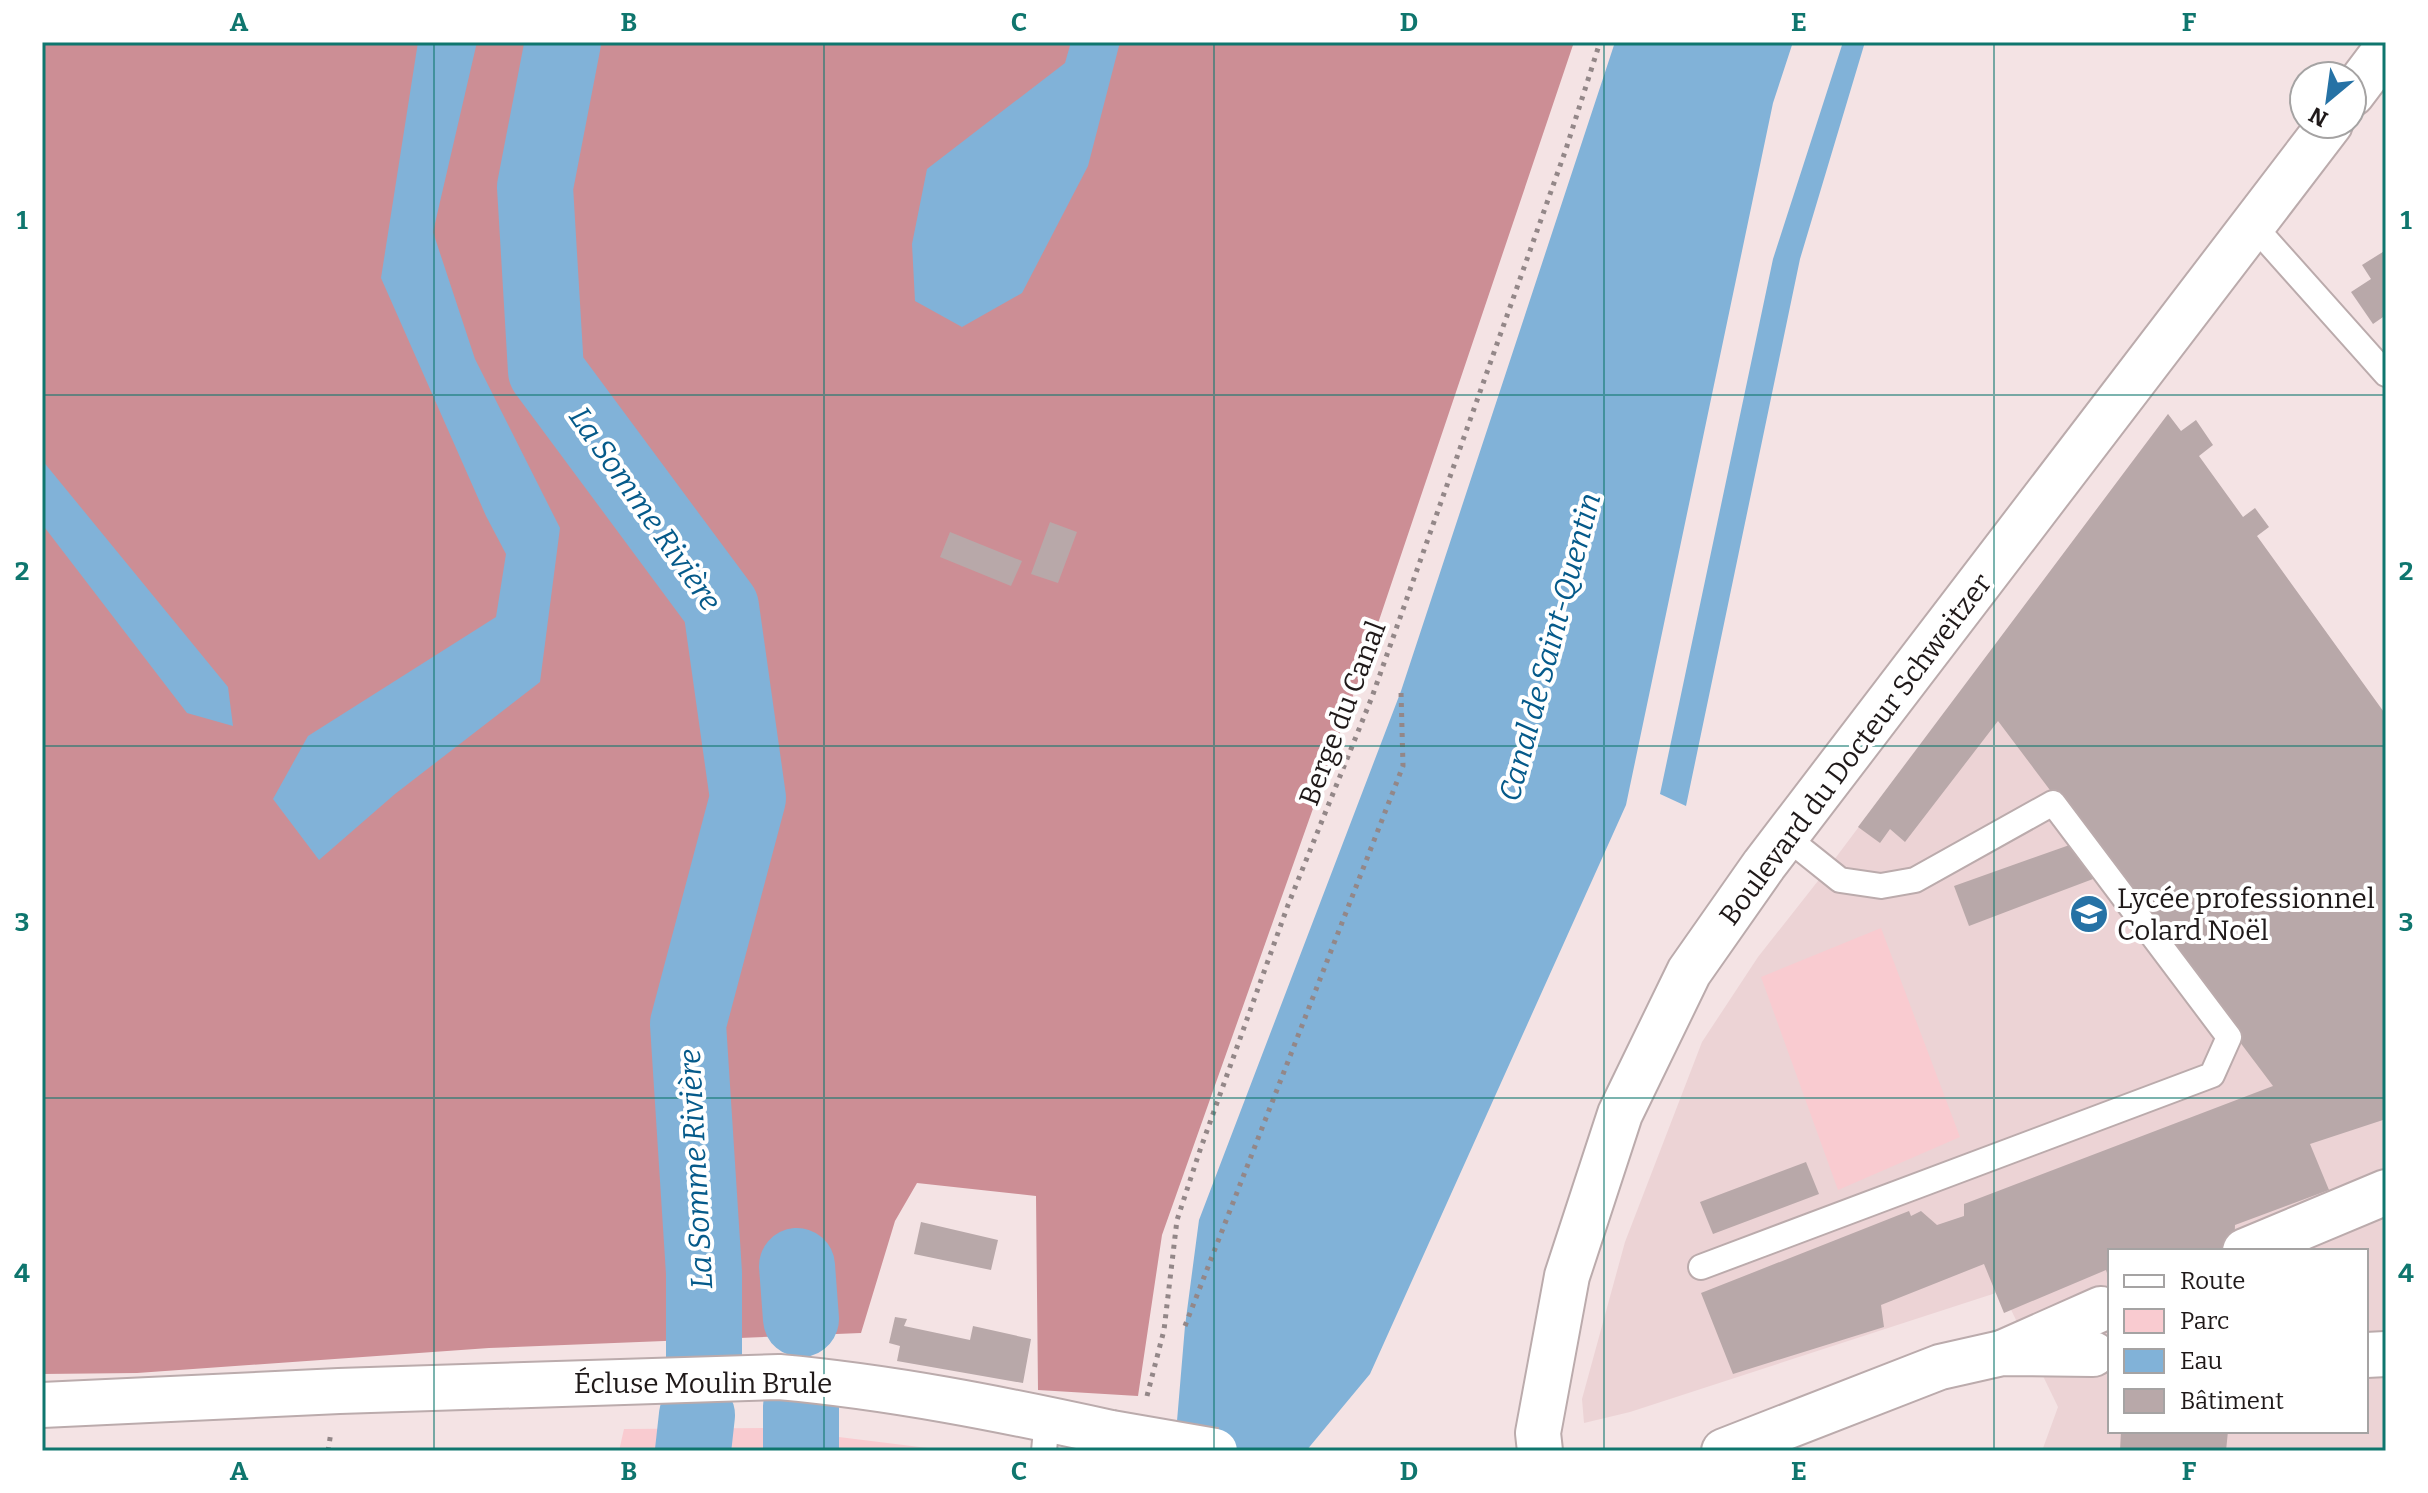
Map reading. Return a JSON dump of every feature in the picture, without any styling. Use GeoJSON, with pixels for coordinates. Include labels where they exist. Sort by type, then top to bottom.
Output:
{"type":"FeatureCollection","features":[{"type":"Feature","properties":{"kind":"street"},"geometry":{"type":"LineString","coordinates":[[2368,73],[2386,49]]}},
{"type":"Feature","properties":{"kind":"street","name":"Boulevard du Docteur Schweitzer"},"geometry":{"type":"LineString","coordinates":[[1540,1451],[1538,1433],[1567,1276],[1620,1114],[1689,972],[1785,836],[2318,140]]}},
{"type":"Feature","properties":{"kind":"street"},"geometry":{"type":"LineString","coordinates":[[2250,1249],[2386,1192]]}},
{"type":"Feature","properties":{"kind":"street"},"geometry":{"type":"LineString","coordinates":[[1724,1451],[1940,1367],[2002,1353],[2101,1309]]}},
{"type":"Feature","properties":{"kind":"street"},"geometry":{"type":"LineString","coordinates":[[2002,1353],[2093,1354]]}},
{"type":"Feature","properties":{"kind":"street","name":"Écluse Moulin Brule"},"geometry":{"type":"LineString","coordinates":[[42,1405],[339,1391],[779,1377],[852,1383],[1046,1435],[1111,1433],[1215,1451]]}},
{"type":"Feature","properties":{"kind":"lane"},"geometry":{"type":"LineString","coordinates":[[2253,225],[2386,374]]}},
{"type":"Feature","properties":{"kind":"lane"},"geometry":{"type":"LineString","coordinates":[[1701,1267],[2212,1075],[2229,1037],[2053,803],[1915,880],[1881,886],[1840,880],[1785,836]]}},
{"type":"Feature","properties":{"kind":"path","name":"Berge du Canal"},"geometry":{"type":"LineString","coordinates":[[1145,1404],[1164,1330],[1177,1220],[1199,1153],[1288,905],[1372,697],[1556,177],[1600,42]]}},
{"type":"Feature","properties":{"kind":"path"},"geometry":{"type":"LineString","coordinates":[[1185,1326],[1403,766],[1401,691]]}},
{"type":"Feature","properties":{"kind":"shaded area"},"geometry":{"type":"Polygon","coordinates":[[[42,42],[1574,42],[1367,656],[1162,1235],[1138,1396],[1038,1390],[1036,1196],[917,1183],[895,1221],[861,1333],[489,1348],[137,1373],[42,1374],[42,42]]]}},
{"type":"Feature","properties":{"kind":"shaded area","name":"Lycée professionnel Colard Noël"},"geometry":{"type":"Polygon","coordinates":[[[2168,414],[2386,715],[2386,1451],[2042,1451],[2058,1407],[2002,1291],[1630,1412],[1584,1423],[1582,1399],[1625,1242],[1702,1042],[1758,957],[2168,414]]]}},
{"type":"Feature","properties":{"kind":"green space"},"geometry":{"type":"Polygon","coordinates":[[[1881,928],[1960,1137],[1838,1190],[1761,977],[1881,928]]]}},
{"type":"Feature","properties":{"kind":"green space"},"geometry":{"type":"Polygon","coordinates":[[[766,1428],[952,1451],[619,1451],[624,1429],[766,1428]]]}},
{"type":"Feature","properties":{"kind":"water"},"geometry":{"type":"Polygon","coordinates":[[[418,42],[477,42],[433,232],[475,359],[560,528],[540,682],[395,794],[319,860],[273,799],[308,736],[496,617],[506,554],[486,516],[381,278],[418,42]]]}},
{"type":"Feature","properties":{"kind":"water"},"geometry":{"type":"Polygon","coordinates":[[[1071,42],[1120,42],[1088,166],[1022,293],[962,327],[915,301],[912,244],[927,169],[1065,63],[1071,42]]]}},
{"type":"Feature","properties":{"kind":"water","name":"Canal de Saint-Quentin"},"geometry":{"type":"Polygon","coordinates":[[[1615,42],[1793,42],[1773,103],[1626,805],[1370,1374],[1306,1451],[1168,1451],[1177,1421],[1199,1220],[1401,691],[1615,42]]]}},
{"type":"Feature","properties":{"kind":"water"},"geometry":{"type":"Polygon","coordinates":[[[1843,42],[1865,42],[1800,259],[1686,806],[1660,794],[1773,259],[1843,42]]]}},
{"type":"Feature","properties":{"kind":"water"},"geometry":{"type":"Polygon","coordinates":[[[42,460],[228,687],[233,726],[187,713],[42,524],[42,460]]]}},
{"type":"Feature","properties":{"kind":"building"},"geometry":{"type":"Polygon","coordinates":[[[2386,250],[2386,315],[2373,324],[2351,292],[2371,279],[2362,265],[2386,250]]]}},
{"type":"Feature","properties":{"kind":"building"},"geometry":{"type":"Polygon","coordinates":[[[2168,414],[2181,431],[2196,420],[2213,445],[2199,456],[2243,517],[2255,508],[2269,527],[2257,536],[2386,715],[2386,1119],[2310,1144],[2329,1190],[2235,1225],[2234,1249],[2108,1249],[2108,1276],[2106,1270],[2004,1313],[1984,1264],[1881,1305],[1884,1327],[1733,1374],[1701,1293],[1909,1211],[1911,1216],[1921,1211],[1937,1225],[1964,1216],[1964,1204],[2273,1086],[1998,721],[1905,842],[1890,829],[1880,843],[1858,827],[2168,414]]]}},
{"type":"Feature","properties":{"kind":"building"},"geometry":{"type":"Polygon","coordinates":[[[1050,522],[1077,532],[1058,583],[1031,574],[1050,522]]]}},
{"type":"Feature","properties":{"kind":"building"},"geometry":{"type":"Polygon","coordinates":[[[950,532],[1022,561],[1011,586],[940,557],[950,532]]]}},
{"type":"Feature","properties":{"kind":"building"},"geometry":{"type":"Polygon","coordinates":[[[2078,842],[2093,879],[1969,926],[1954,886],[2078,842]]]}},
{"type":"Feature","properties":{"kind":"building"},"geometry":{"type":"Polygon","coordinates":[[[1806,1162],[1819,1194],[1713,1234],[1700,1202],[1806,1162]]]}},
{"type":"Feature","properties":{"kind":"building"},"geometry":{"type":"Polygon","coordinates":[[[921,1222],[998,1240],[991,1270],[914,1254],[921,1222]]]}},
{"type":"Feature","properties":{"kind":"building"},"geometry":{"type":"Polygon","coordinates":[[[895,1317],[907,1319],[904,1326],[970,1340],[973,1326],[1031,1339],[1023,1383],[897,1361],[900,1346],[889,1343],[895,1317]]]}},
{"type":"Feature","properties":{"kind":"building"},"geometry":{"type":"Polygon","coordinates":[[[2121,1433],[2228,1433],[2226,1451],[2120,1451],[2121,1433]]]}},
{"type":"Feature","properties":{"kind":"waterway","name":"La Somme Rivière"},"geometry":{"type":"LineString","coordinates":[[563,42],[535,187],[546,371],[721,607],[748,798],[688,1024],[704,1273],[704,1359]]}},
{"type":"Feature","properties":{"kind":"waterway"},"geometry":{"type":"LineString","coordinates":[[797,1266],[801,1319]]}},
{"type":"Feature","properties":{"kind":"waterway"},"geometry":{"type":"LineString","coordinates":[[801,1406],[801,1451]]}},
{"type":"Feature","properties":{"kind":"waterway","name":"La Somme Rivière"},"geometry":{"type":"LineString","coordinates":[[693,1451],[697,1415]]}},
{"type":"Feature","properties":{"kind":"place","name":"Lycée professionnel Colard Noël"},"geometry":{"type":"Point","coordinates":[2089,914]}}]}
